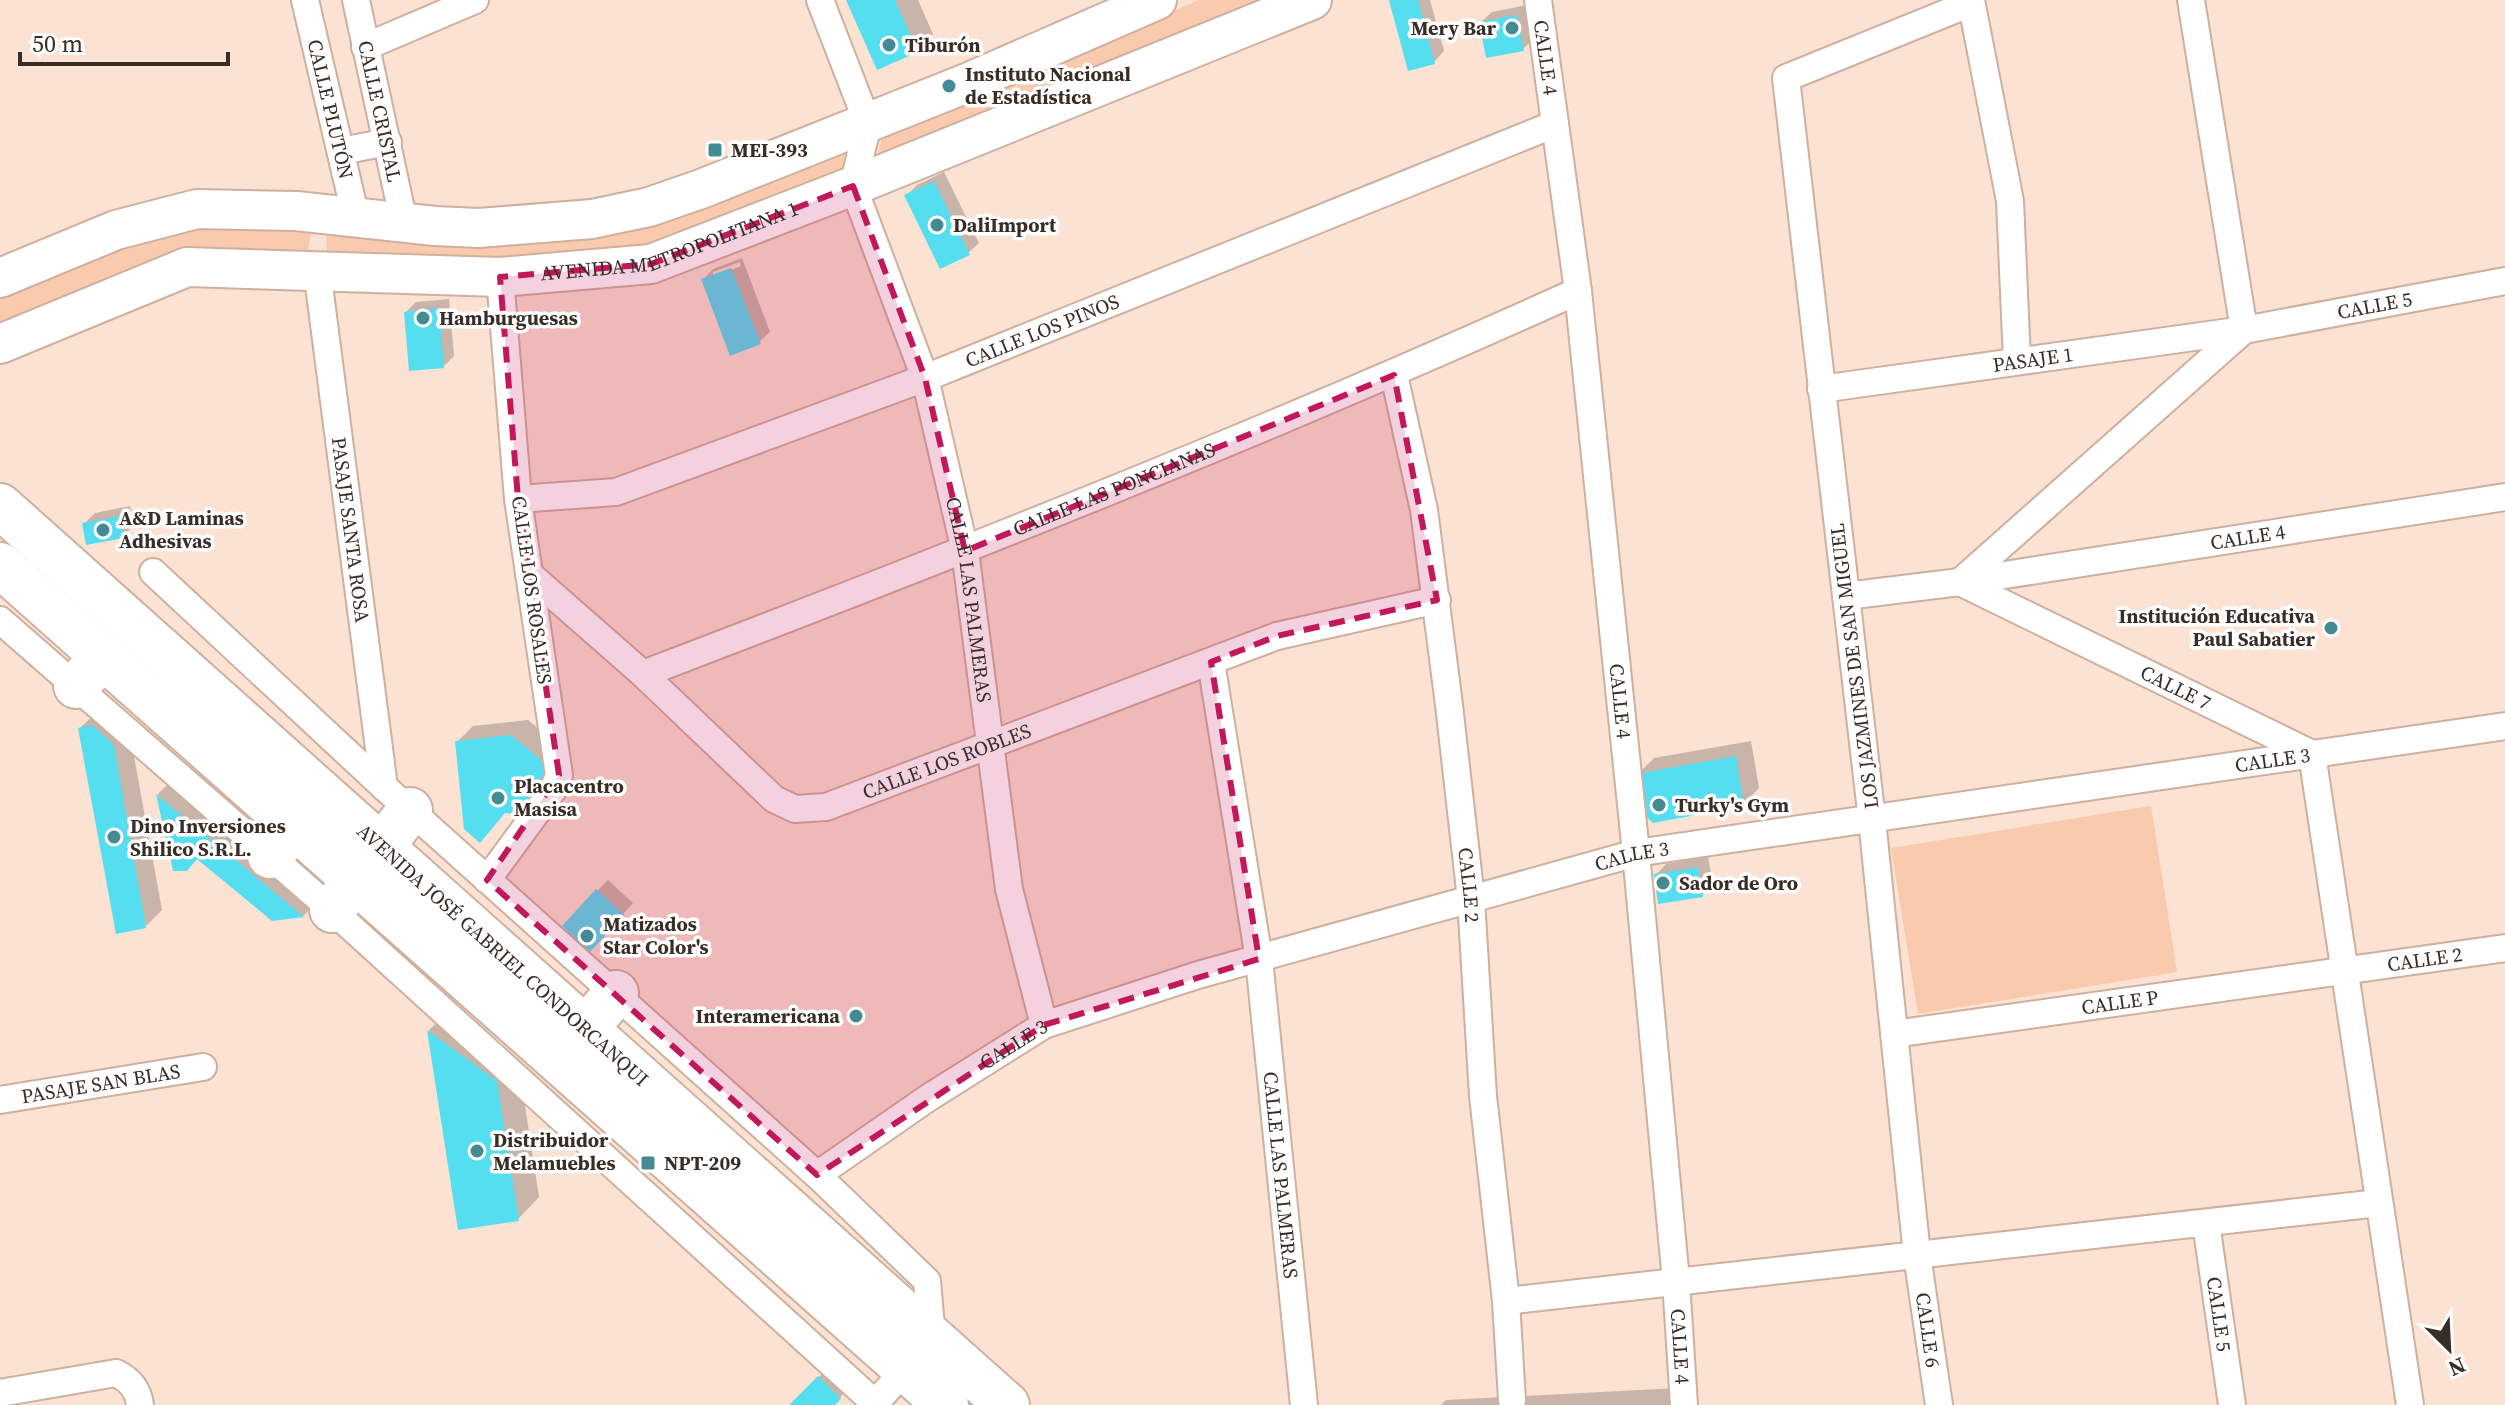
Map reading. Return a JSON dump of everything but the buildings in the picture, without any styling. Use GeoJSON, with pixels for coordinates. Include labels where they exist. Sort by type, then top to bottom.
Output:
{"type":"FeatureCollection","features":[{"type":"Feature","properties":{"kind":"highway","name":"AVENIDA JOSÉ GABRIEL CONDORCANQUI"},"geometry":{"type":"LineString","coordinates":[[0,506],[587,1027],[919,1354],[946,1405]]}},
{"type":"Feature","properties":{"kind":"highway","name":"AVENIDA JOSÉ GABRIEL CONDORCANQUI"},"geometry":{"type":"LineString","coordinates":[[0,565],[89,671],[343,896],[919,1354],[1007,1405]]}},
{"type":"Feature","properties":{"kind":"highway"},"geometry":{"type":"LineString","coordinates":[[343,896],[382,846],[397,799]]}},
{"type":"Feature","properties":{"kind":"highway"},"geometry":{"type":"LineString","coordinates":[[587,1027],[616,993]]}},
{"type":"Feature","properties":{"kind":"main road","name":"AVENIDA METROPOLITANA 1"},"geometry":{"type":"LineString","coordinates":[[0,278],[116,230],[197,209],[296,211],[479,228],[606,216],[649,207],[868,124],[1157,0]]}},
{"type":"Feature","properties":{"kind":"main road","name":"AVENIDA METROPOLITANA 1"},"geometry":{"type":"LineString","coordinates":[[0,344],[187,267],[500,277],[651,264],[853,186],[1312,0]]}},
{"type":"Feature","properties":{"kind":"street","name":"CALLE PLUTÓN"},"geometry":{"type":"LineString","coordinates":[[305,0],[356,218]]}},
{"type":"Feature","properties":{"kind":"street","name":"CALLE CRISTAL"},"geometry":{"type":"LineString","coordinates":[[356,0],[404,223]]}},
{"type":"Feature","properties":{"kind":"street"},"geometry":{"type":"LineString","coordinates":[[365,47],[475,0]]}},
{"type":"Feature","properties":{"kind":"street"},"geometry":{"type":"LineString","coordinates":[[820,0],[868,124],[853,186]]}},
{"type":"Feature","properties":{"kind":"street","name":"CALLE 4"},"geometry":{"type":"LineString","coordinates":[[1538,0],[1578,291],[1636,853],[1676,1281],[1684,1405]]}},
{"type":"Feature","properties":{"kind":"street"},"geometry":{"type":"LineString","coordinates":[[1960,582],[2244,330],[2191,0]]}},
{"type":"Feature","properties":{"kind":"street"},"geometry":{"type":"LineString","coordinates":[[1971,2],[2010,201],[2017,361]]}},
{"type":"Feature","properties":{"kind":"street","name":"LOS JAZMINES DE SAN MIGUEL"},"geometry":{"type":"LineString","coordinates":[[1917,1255],[1872,820],[1786,78],[1971,2]]}},
{"type":"Feature","properties":{"kind":"street","name":"CALLE LOS PINOS"},"geometry":{"type":"LineString","coordinates":[[518,499],[616,492],[925,378],[1555,124]]}},
{"type":"Feature","properties":{"kind":"street"},"geometry":{"type":"LineString","coordinates":[[341,151],[388,142]]}},
{"type":"Feature","properties":{"kind":"street","name":"CALLE LAS PALMERAS"},"geometry":{"type":"LineString","coordinates":[[853,186],[925,378],[965,551],[1009,889],[1044,1025]]}},
{"type":"Feature","properties":{"kind":"street","name":"PASAJE SANTA ROSA"},"geometry":{"type":"LineString","coordinates":[[317,270],[397,799]]}},
{"type":"Feature","properties":{"kind":"street","name":"CALLE LOS ROSALES"},"geometry":{"type":"LineString","coordinates":[[487,880],[553,790],[559,775],[518,499],[500,277]]}},
{"type":"Feature","properties":{"kind":"street","name":"CALLE 5"},"geometry":{"type":"LineString","coordinates":[[2244,330],[2505,281]]}},
{"type":"Feature","properties":{"kind":"street","name":"CALLE LAS PONCIANAS"},"geometry":{"type":"LineString","coordinates":[[643,674],[965,551],[1394,375],[1578,291]]}},
{"type":"Feature","properties":{"kind":"street","name":"PASAJE 1"},"geometry":{"type":"LineString","coordinates":[[1821,389],[2244,330]]}},
{"type":"Feature","properties":{"kind":"street","name":"CALLE 2"},"geometry":{"type":"LineString","coordinates":[[1394,375],[1424,510],[1437,600],[1471,899],[1483,1096],[1506,1301],[1512,1400]]}},
{"type":"Feature","properties":{"kind":"street","name":"CALLE 4"},"geometry":{"type":"LineString","coordinates":[[1846,596],[1960,582],[2505,497]]}},
{"type":"Feature","properties":{"kind":"street"},"geometry":{"type":"LineString","coordinates":[[153,572],[397,799],[817,1175],[927,1281],[919,1354],[875,1404],[343,896]]}},
{"type":"Feature","properties":{"kind":"street","name":"CALLE LOS ROBLES"},"geometry":{"type":"LineString","coordinates":[[529,574],[643,674],[774,799],[795,809],[826,807],[1277,636],[1437,600]]}},
{"type":"Feature","properties":{"kind":"street","name":"CALLE 7"},"geometry":{"type":"LineString","coordinates":[[1960,582],[2312,754]]}},
{"type":"Feature","properties":{"kind":"street"},"geometry":{"type":"LineString","coordinates":[[0,620],[89,671]]}},
{"type":"Feature","properties":{"kind":"street","name":"CALLE LAS PALMERAS"},"geometry":{"type":"LineString","coordinates":[[1211,662],[1259,959],[1304,1405]]}},
{"type":"Feature","properties":{"kind":"street","name":"CALLE 3"},"geometry":{"type":"LineString","coordinates":[[817,1175],[928,1098],[1044,1025],[1198,975],[1636,853],[2505,726]]}},
{"type":"Feature","properties":{"kind":"street"},"geometry":{"type":"LineString","coordinates":[[2312,754],[2410,1405]]}},
{"type":"Feature","properties":{"kind":"street","name":"CALLE 2"},"geometry":{"type":"LineString","coordinates":[[2345,972],[2505,948]]}},
{"type":"Feature","properties":{"kind":"street","name":"CALLE P"},"geometry":{"type":"LineString","coordinates":[[1894,1034],[2345,972]]}},
{"type":"Feature","properties":{"kind":"street","name":"PASAJE SAN BLAS"},"geometry":{"type":"LineString","coordinates":[[0,1100],[203,1067]]}},
{"type":"Feature","properties":{"kind":"street"},"geometry":{"type":"LineString","coordinates":[[1506,1301],[2379,1203]]}},
{"type":"Feature","properties":{"kind":"street","name":"CALLE 5"},"geometry":{"type":"LineString","coordinates":[[2206,1223],[2232,1405]]}},
{"type":"Feature","properties":{"kind":"street","name":"CALLE 6"},"geometry":{"type":"LineString","coordinates":[[1917,1255],[1939,1405]]}},
{"type":"Feature","properties":{"kind":"street"},"geometry":{"type":"LineString","coordinates":[[0,1393],[116,1373],[128,1379],[140,1405]]}},
{"type":"Feature","properties":{"kind":"highlighted area"},"geometry":{"type":"Polygon","coordinates":[[[853,186],[925,378],[965,551],[1394,375],[1437,600],[1277,636],[1211,662],[1259,959],[1044,1025],[817,1175],[487,880],[559,775],[518,499],[500,277],[651,264],[853,186]]]}},
{"type":"Feature","properties":{"kind":"shaded area"},"geometry":{"type":"Polygon","coordinates":[[[1199,0],[1275,0],[876,161],[883,133],[1199,0]]]}},
{"type":"Feature","properties":{"kind":"shaded area"},"geometry":{"type":"Polygon","coordinates":[[[846,145],[842,178],[655,247],[494,261],[327,258],[326,228],[487,240],[846,145]]]}},
{"type":"Feature","properties":{"kind":"shaded area"},"geometry":{"type":"Polygon","coordinates":[[[196,223],[313,225],[306,258],[0,331],[0,296],[126,244],[196,223]]]}},
{"type":"Feature","properties":{"kind":"shaded area"},"geometry":{"type":"Polygon","coordinates":[[[2151,806],[2177,972],[1918,1014],[1891,848],[2151,806]]]}},
{"type":"Feature","properties":{"kind":"place","name":"Mery Bar"},"geometry":{"type":"Point","coordinates":[1512,28]}},
{"type":"Feature","properties":{"kind":"place","name":"Tiburón"},"geometry":{"type":"Point","coordinates":[889,45]}},
{"type":"Feature","properties":{"kind":"place","name":"Instituto Nacional de Estadística"},"geometry":{"type":"Point","coordinates":[949,86]}},
{"type":"Feature","properties":{"kind":"place","name":"MEI-393"},"geometry":{"type":"Point","coordinates":[715,150]}},
{"type":"Feature","properties":{"kind":"place","name":"DaliImport"},"geometry":{"type":"Point","coordinates":[937,225]}},
{"type":"Feature","properties":{"kind":"place","name":"Hamburguesas"},"geometry":{"type":"Point","coordinates":[423,318]}},
{"type":"Feature","properties":{"kind":"place","name":"A&D Laminas Adhesivas"},"geometry":{"type":"Point","coordinates":[103,530]}},
{"type":"Feature","properties":{"kind":"place","name":"Institución Educativa Paul Sabatier"},"geometry":{"type":"Point","coordinates":[2331,628]}},
{"type":"Feature","properties":{"kind":"place","name":"Placacentro Masisa"},"geometry":{"type":"Point","coordinates":[498,798]}},
{"type":"Feature","properties":{"kind":"place","name":"Turky's Gym"},"geometry":{"type":"Point","coordinates":[1659,805]}},
{"type":"Feature","properties":{"kind":"place","name":"Dino Inversiones Shilico S.R.L."},"geometry":{"type":"Point","coordinates":[114,837]}},
{"type":"Feature","properties":{"kind":"place","name":"Sador de Oro"},"geometry":{"type":"Point","coordinates":[1663,883]}},
{"type":"Feature","properties":{"kind":"place","name":"Matizados Star Color's"},"geometry":{"type":"Point","coordinates":[587,936]}},
{"type":"Feature","properties":{"kind":"place","name":"Interamericana"},"geometry":{"type":"Point","coordinates":[856,1016]}},
{"type":"Feature","properties":{"kind":"place","name":"Distribuidor Melamuebles"},"geometry":{"type":"Point","coordinates":[477,1151]}},
{"type":"Feature","properties":{"kind":"place","name":"NPT-209"},"geometry":{"type":"Point","coordinates":[648,1163]}}]}
